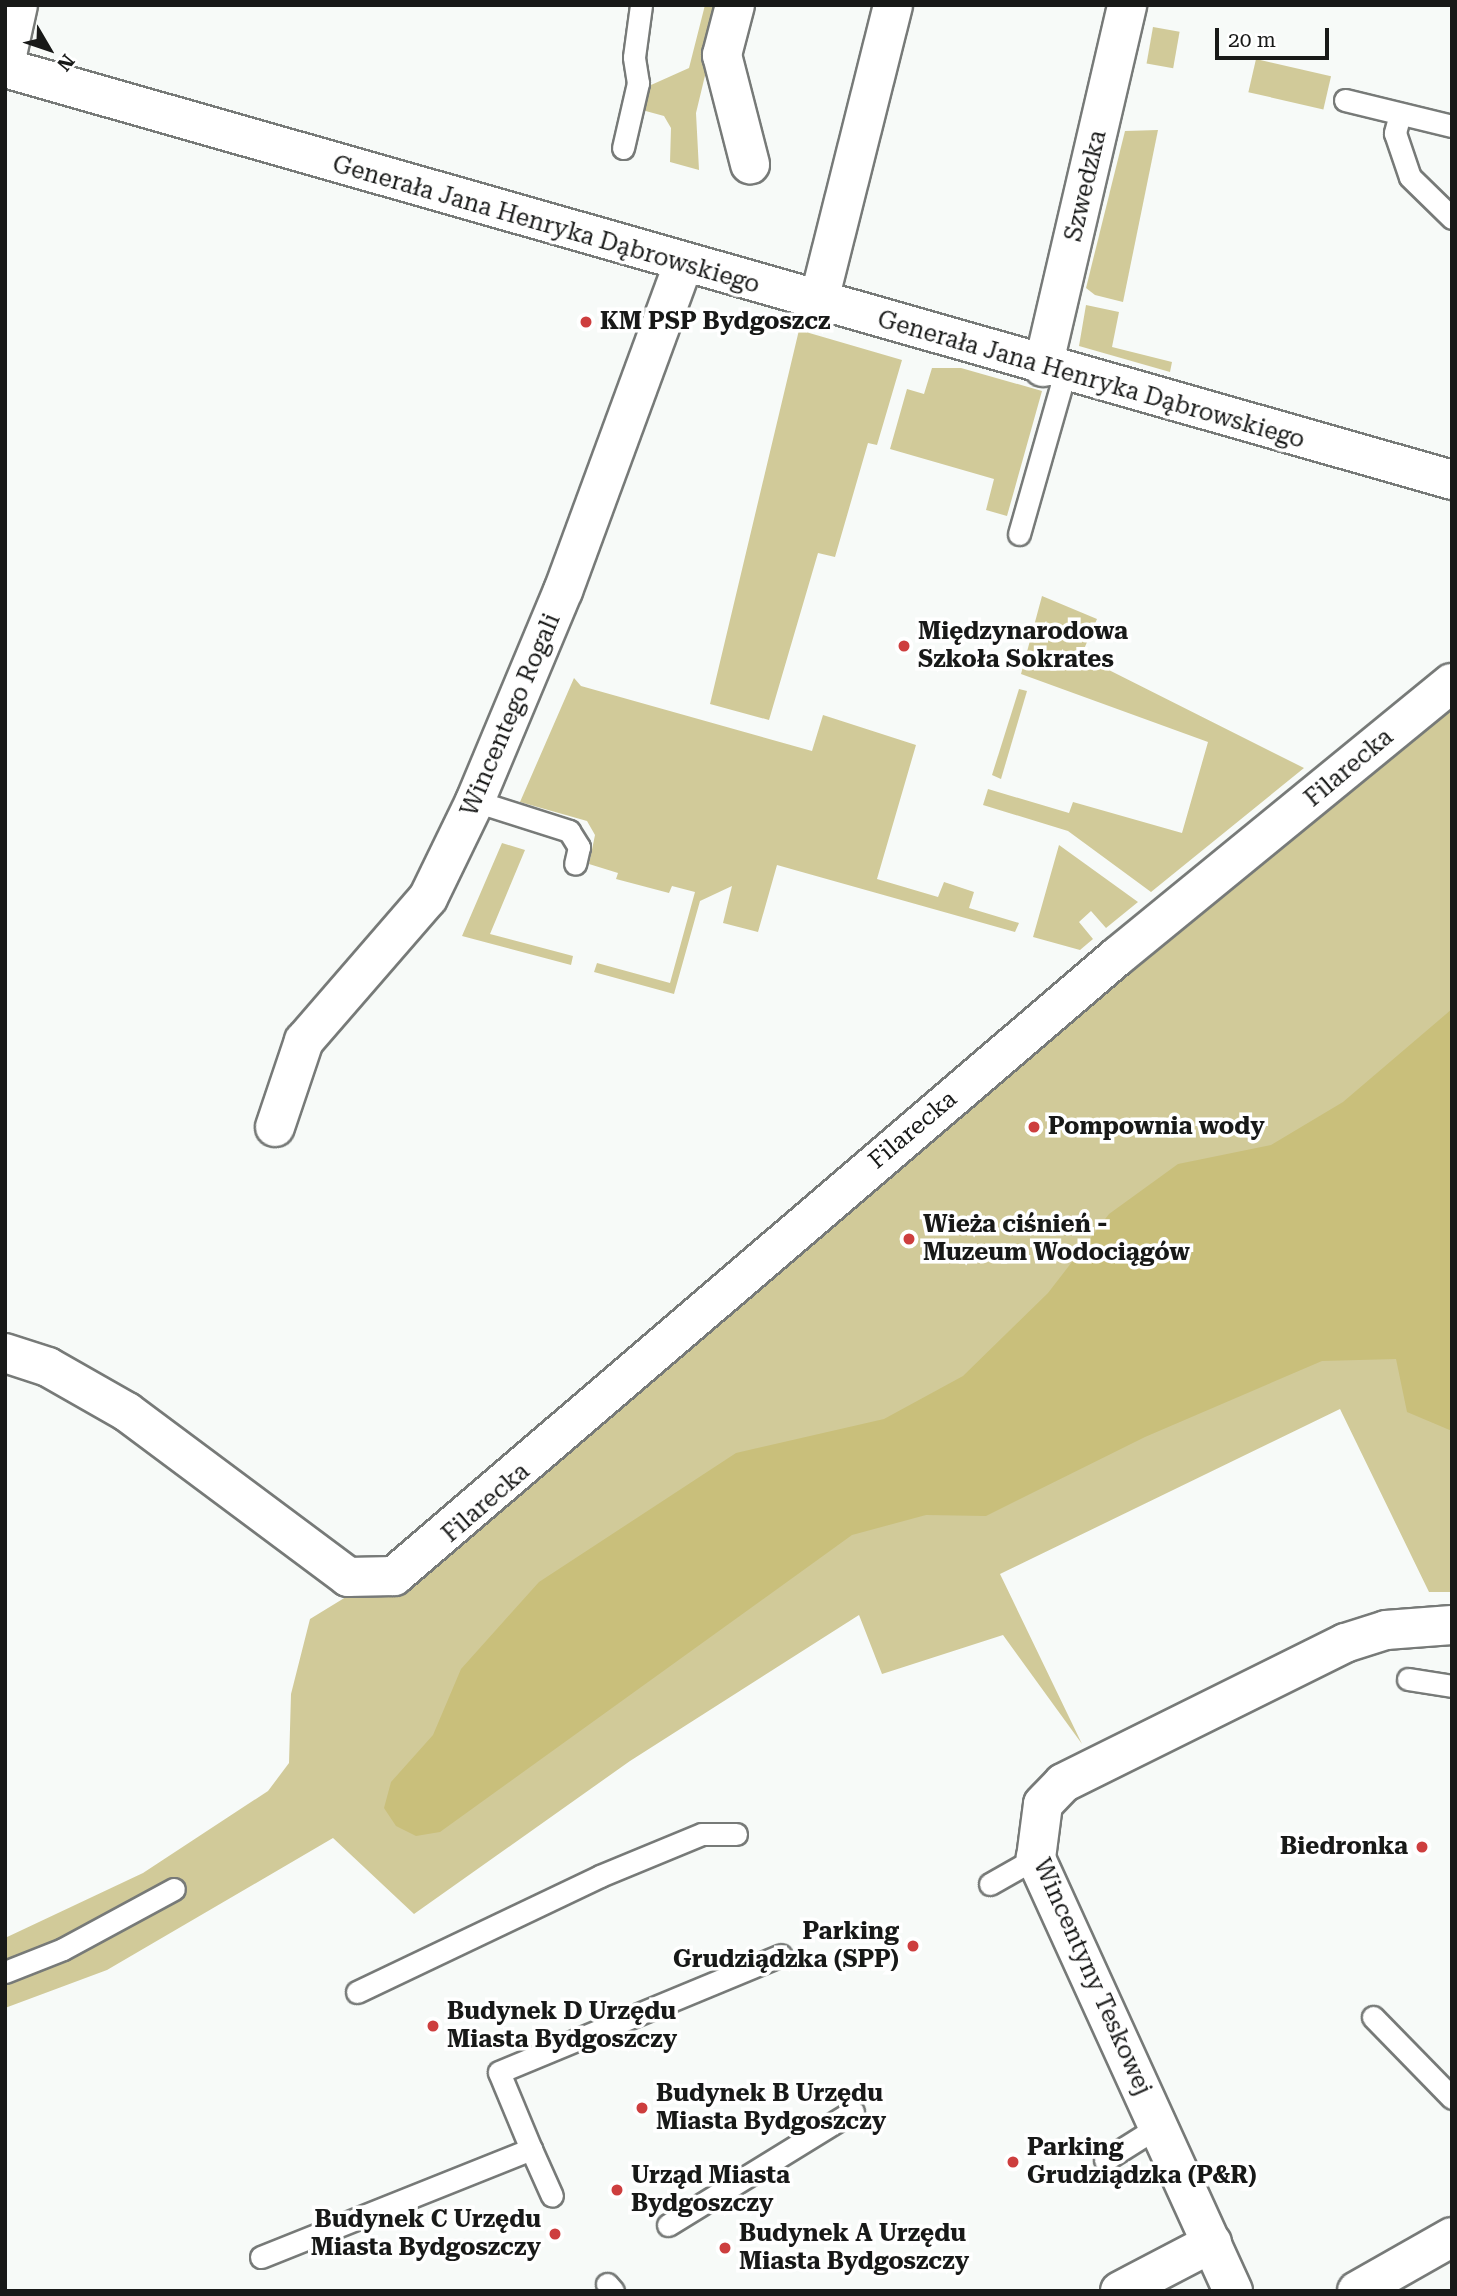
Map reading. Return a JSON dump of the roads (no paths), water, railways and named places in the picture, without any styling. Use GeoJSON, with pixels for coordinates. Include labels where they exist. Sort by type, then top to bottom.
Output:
{"type":"FeatureCollection","features":[{"type":"Feature","properties":{"kind":"street"},"geometry":{"type":"LineString","coordinates":[[5,66],[18,5]]}},
{"type":"Feature","properties":{"kind":"street"},"geometry":{"type":"LineString","coordinates":[[735,5],[722,55],[750,164]]}},
{"type":"Feature","properties":{"kind":"street"},"geometry":{"type":"LineString","coordinates":[[818,304],[893,5]]}},
{"type":"Feature","properties":{"kind":"street","name":"Szwedzka"},"geometry":{"type":"LineString","coordinates":[[1054,370],[1127,5]]}},
{"type":"Feature","properties":{"kind":"street","name":"Generała Jana Henryka Dąbrowskiego"},"geometry":{"type":"LineString","coordinates":[[5,66],[602,228],[683,265],[1452,480]]}},
{"type":"Feature","properties":{"kind":"street","name":"Wincentego Rogali"},"geometry":{"type":"LineString","coordinates":[[275,1127],[304,1041],[411,923],[475,802],[568,579],[683,265]]}},
{"type":"Feature","properties":{"kind":"street","name":"Filarecka"},"geometry":{"type":"LineString","coordinates":[[5,1353],[48,1367],[127,1412],[339,1572],[379,1579],[408,1570],[1118,956],[1452,683]]}},
{"type":"Feature","properties":{"kind":"street","name":"Wincentyny Teskowej"},"geometry":{"type":"LineString","coordinates":[[1233,2291],[1036,1858],[1043,1804],[1062,1783],[1345,1643],[1387,1630],[1452,1625]]}},
{"type":"Feature","properties":{"kind":"street"},"geometry":{"type":"LineString","coordinates":[[1357,2291],[1452,2237]]}},
{"type":"Feature","properties":{"kind":"street"},"geometry":{"type":"LineString","coordinates":[[1120,2291],[1212,2242]]}},
{"type":"Feature","properties":{"kind":"lane"},"geometry":{"type":"LineString","coordinates":[[622,148],[638,83],[634,57],[641,5]]}},
{"type":"Feature","properties":{"kind":"lane"},"geometry":{"type":"LineString","coordinates":[[1345,100],[1452,126]]}},
{"type":"Feature","properties":{"kind":"lane"},"geometry":{"type":"LineString","coordinates":[[1400,114],[1395,133],[1410,177],[1452,218]]}},
{"type":"Feature","properties":{"kind":"lane"},"geometry":{"type":"LineString","coordinates":[[1020,534],[1054,370]]}},
{"type":"Feature","properties":{"kind":"lane"},"geometry":{"type":"LineString","coordinates":[[475,802],[569,831],[579,847],[575,864]]}},
{"type":"Feature","properties":{"kind":"lane"},"geometry":{"type":"LineString","coordinates":[[1408,1679],[1452,1686]]}},
{"type":"Feature","properties":{"kind":"lane"},"geometry":{"type":"LineString","coordinates":[[357,1992],[600,1876],[702,1834],[736,1834]]}},
{"type":"Feature","properties":{"kind":"lane"},"geometry":{"type":"LineString","coordinates":[[990,1884],[1036,1858]]}},
{"type":"Feature","properties":{"kind":"lane"},"geometry":{"type":"LineString","coordinates":[[5,1972],[64,1949],[174,1889]]}},
{"type":"Feature","properties":{"kind":"lane"},"geometry":{"type":"LineString","coordinates":[[552,2196],[499,2072],[781,1955]]}},
{"type":"Feature","properties":{"kind":"lane"},"geometry":{"type":"LineString","coordinates":[[1373,2017],[1452,2098]]}},
{"type":"Feature","properties":{"kind":"lane"},"geometry":{"type":"LineString","coordinates":[[667,2225],[853,2111]]}},
{"type":"Feature","properties":{"kind":"lane"},"geometry":{"type":"LineString","coordinates":[[1105,2160],[1159,2126]]}},
{"type":"Feature","properties":{"kind":"lane"},"geometry":{"type":"LineString","coordinates":[[261,2258],[531,2150]]}},
{"type":"Feature","properties":{"kind":"place","name":"KM PSP Bydgoszcz"},"geometry":{"type":"Point","coordinates":[586,322]}},
{"type":"Feature","properties":{"kind":"place","name":"Międzynarodowa Szkoła Sokrates"},"geometry":{"type":"Point","coordinates":[904,646]}},
{"type":"Feature","properties":{"kind":"place","name":"Pompownia wody"},"geometry":{"type":"Point","coordinates":[1034,1127]}},
{"type":"Feature","properties":{"kind":"place","name":"Wieża ciśnień - Muzeum Wodociągów"},"geometry":{"type":"Point","coordinates":[909,1239]}},
{"type":"Feature","properties":{"kind":"place","name":"Biedronka"},"geometry":{"type":"Point","coordinates":[1422,1847]}},
{"type":"Feature","properties":{"kind":"place","name":"Parking Grudziądzka (SPP)"},"geometry":{"type":"Point","coordinates":[913,1946]}},
{"type":"Feature","properties":{"kind":"place","name":"Budynek D Urzędu Miasta Bydgoszczy"},"geometry":{"type":"Point","coordinates":[433,2026]}},
{"type":"Feature","properties":{"kind":"place","name":"Budynek B Urzędu Miasta Bydgoszczy"},"geometry":{"type":"Point","coordinates":[642,2108]}},
{"type":"Feature","properties":{"kind":"place","name":"Parking Grudziądzka (P&R)"},"geometry":{"type":"Point","coordinates":[1013,2162]}},
{"type":"Feature","properties":{"kind":"place","name":"Urząd Miasta Bydgoszczy"},"geometry":{"type":"Point","coordinates":[617,2190]}},
{"type":"Feature","properties":{"kind":"place","name":"Budynek C Urzędu Miasta Bydgoszczy"},"geometry":{"type":"Point","coordinates":[555,2234]}},
{"type":"Feature","properties":{"kind":"place","name":"Budynek A Urzędu Miasta Bydgoszczy"},"geometry":{"type":"Point","coordinates":[725,2248]}}]}
